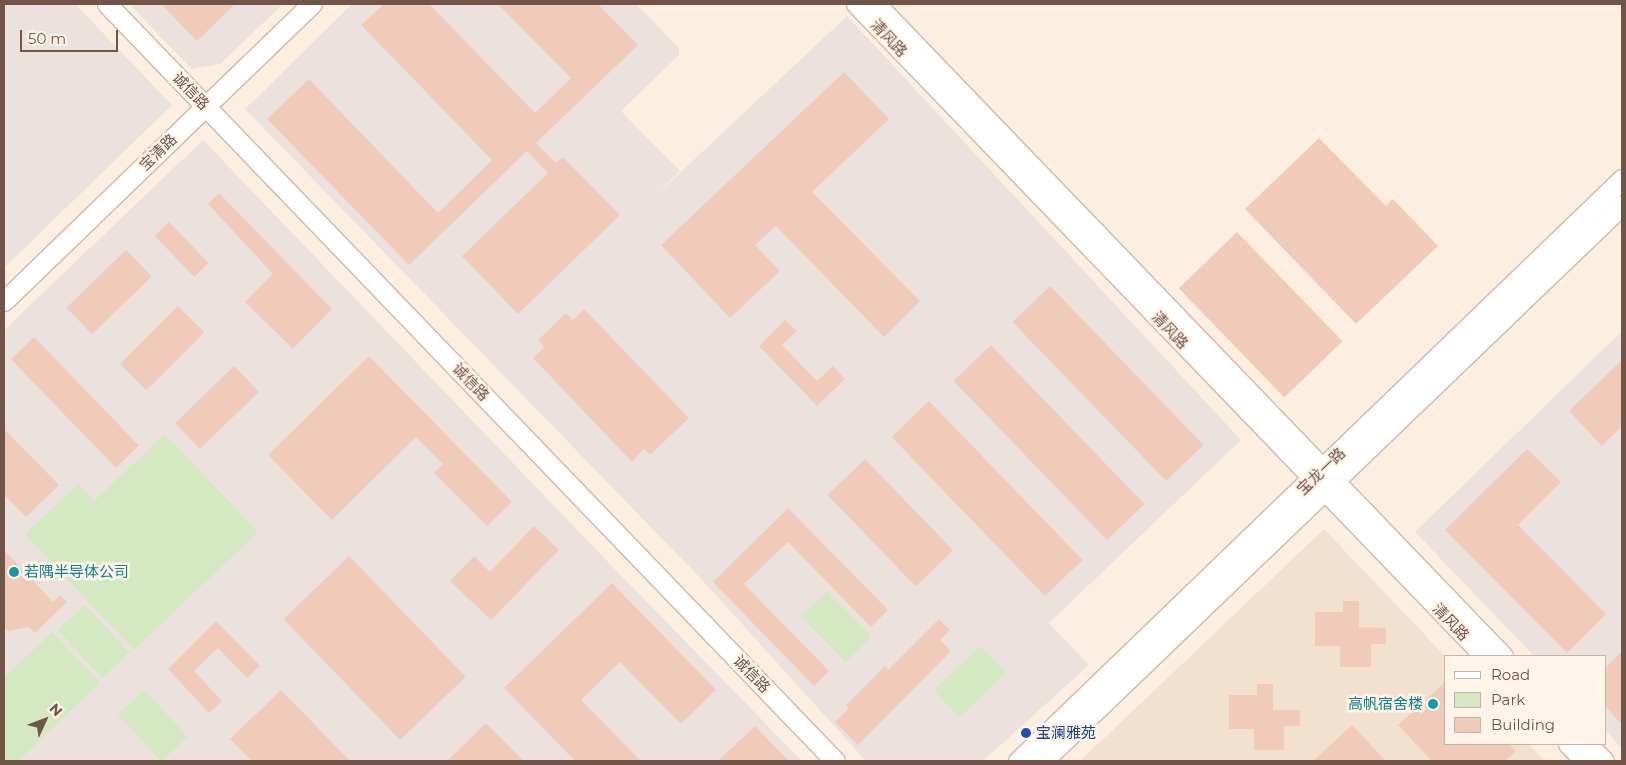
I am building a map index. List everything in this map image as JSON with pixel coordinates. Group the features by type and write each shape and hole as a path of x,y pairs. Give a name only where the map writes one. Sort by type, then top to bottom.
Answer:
{"street":[{"name":"诚信路","path":"107,4 835,761"},
{"name":"宝清路","path":"4,301 312,4"},
{"name":"清风路","path":"856,4 1323,480 1502,655"},
{"name":"清风路","path":"876,4 1323,480 1483,655"},
{"name":"宝龙一路","path":"1044,761 1622,179"},
{"name":"宝龙一路","path":"1018,761 1622,205"},
{"path":"1569,745 1584,761"},
{"path":"1588,745 1604,761"}],"shaded area":[{"path":"4,4 75,4 172,105 4,268"},
{"path":"130,4 283,4 220,64 191,69"},
{"path":"352,4 636,4 679,48 679,55 621,111 680,171 650,201 847,16 1241,440 1049,623 1089,665 983,761 866,761 703,581 245,109"},
{"path":"203,140 606,560 802,761 4,761 4,330"},
{"path":"1622,331 1622,749 1606,731 1606,655 1533,655 1415,532"},
{"name":"宝澜雅苑","path":"1324,529 1444,655 1444,745 1530,745 1545,761 1080,761"}],"green space":[{"path":"165,434 258,532 134,650 25,534 78,484 94,501"},
{"path":"827,591 871,637 846,662 801,616"},
{"path":"85,605 129,653 102,678 58,630"},
{"path":"52,632 100,683 18,761 4,761 4,678"},
{"path":"980,646 1006,673 960,717 934,690"},
{"path":"144,690 188,737 161,761 118,715"}],"building":[{"path":"161,4 235,4 197,41"},
{"path":"384,4 429,4 535,113 571,78 498,4 598,4 638,45 536,143 556,163 563,157 620,215 518,314 462,256 548,173 527,151 409,265 267,119 309,79 438,213 492,160 361,25"},
{"path":"844,72 889,119 812,192 920,301 884,337 776,226 755,245 780,271 730,318 661,245"},
{"path":"1319,138 1386,206 1393,199 1438,246 1356,324 1245,209"},
{"path":"219,193 332,309 293,349 245,302 273,274 208,204"},
{"path":"169,222 209,263 194,277 155,236"},
{"path":"1237,232 1343,341 1284,398 1179,288"},
{"path":"126,250 152,277 92,334 66,308"},
{"path":"1050,286 1204,445 1166,481 1013,322"},
{"path":"178,306 204,332 146,390 120,364"},
{"path":"584,309 689,418 650,455 644,449 632,462 533,358 544,347 538,340 566,313 573,320"},
{"path":"785,320 797,331 782,345 817,381 833,366 845,379 817,406 759,346"},
{"path":"34,337 139,446 116,468 11,359"},
{"path":"991,345 1145,504 1107,540 954,381"},
{"path":"369,356 512,502 487,526 434,473 443,464 416,437 332,520 268,455"},
{"path":"1622,360 1622,426 1602,446 1569,411"},
{"path":"234,366 259,392 200,449 175,423"},
{"path":"929,401 1083,560 1045,596 892,437"},
{"path":"4,429 59,485 26,517 4,495"},
{"path":"1527,449 1561,482 1518,525 1606,614 1567,653 1445,530"},
{"path":"865,459 953,550 916,586 828,495"},
{"path":"788,508 888,610 871,627 788,542 744,584 829,671 814,686 713,582"},
{"path":"534,526 559,550 491,620 450,581 474,556 490,572"},
{"name":"若隅半导体公司","path":"4,550 53,602 60,595 67,602 35,633 29,627 8,631 4,627"},
{"path":"349,556 466,677 400,740 284,619"},
{"path":"612,583 716,690 681,724 620,662 581,700 641,761 575,761 504,688"},
{"path":"1343,601 1359,601 1359,627 1386,628 1386,644 1371,644 1371,667 1340,667 1340,646 1315,646 1315,612 1343,612"},
{"path":"939,619 950,630 940,640 951,651 858,745 835,722 849,708 846,705 885,666 888,670"},
{"path":"216,621 260,666 247,678 218,648 194,671 222,701 209,713 168,669"},
{"path":"1622,651 1622,725 1606,707 1606,667"},
{"name":"高帆宿舍楼","path":"1444,683 1444,745 1510,745 1516,751 1505,761 1432,761 1398,725"},
{"path":"1257,684 1273,684 1273,710 1300,710 1300,726 1284,726 1284,750 1254,750 1254,729 1229,729 1229,695 1257,695"},
{"path":"281,690 350,761 252,761 230,739"},
{"path":"486,723 524,761 447,761"},
{"path":"1352,725 1386,761 1313,761"},
{"path":"755,726 789,761 718,761"}],"place":[{"name":"若隅半导体公司","path":"14,572"},
{"name":"高帆宿舍楼","path":"1433,704"},
{"name":"宝澜雅苑","path":"1026,733"}]}
